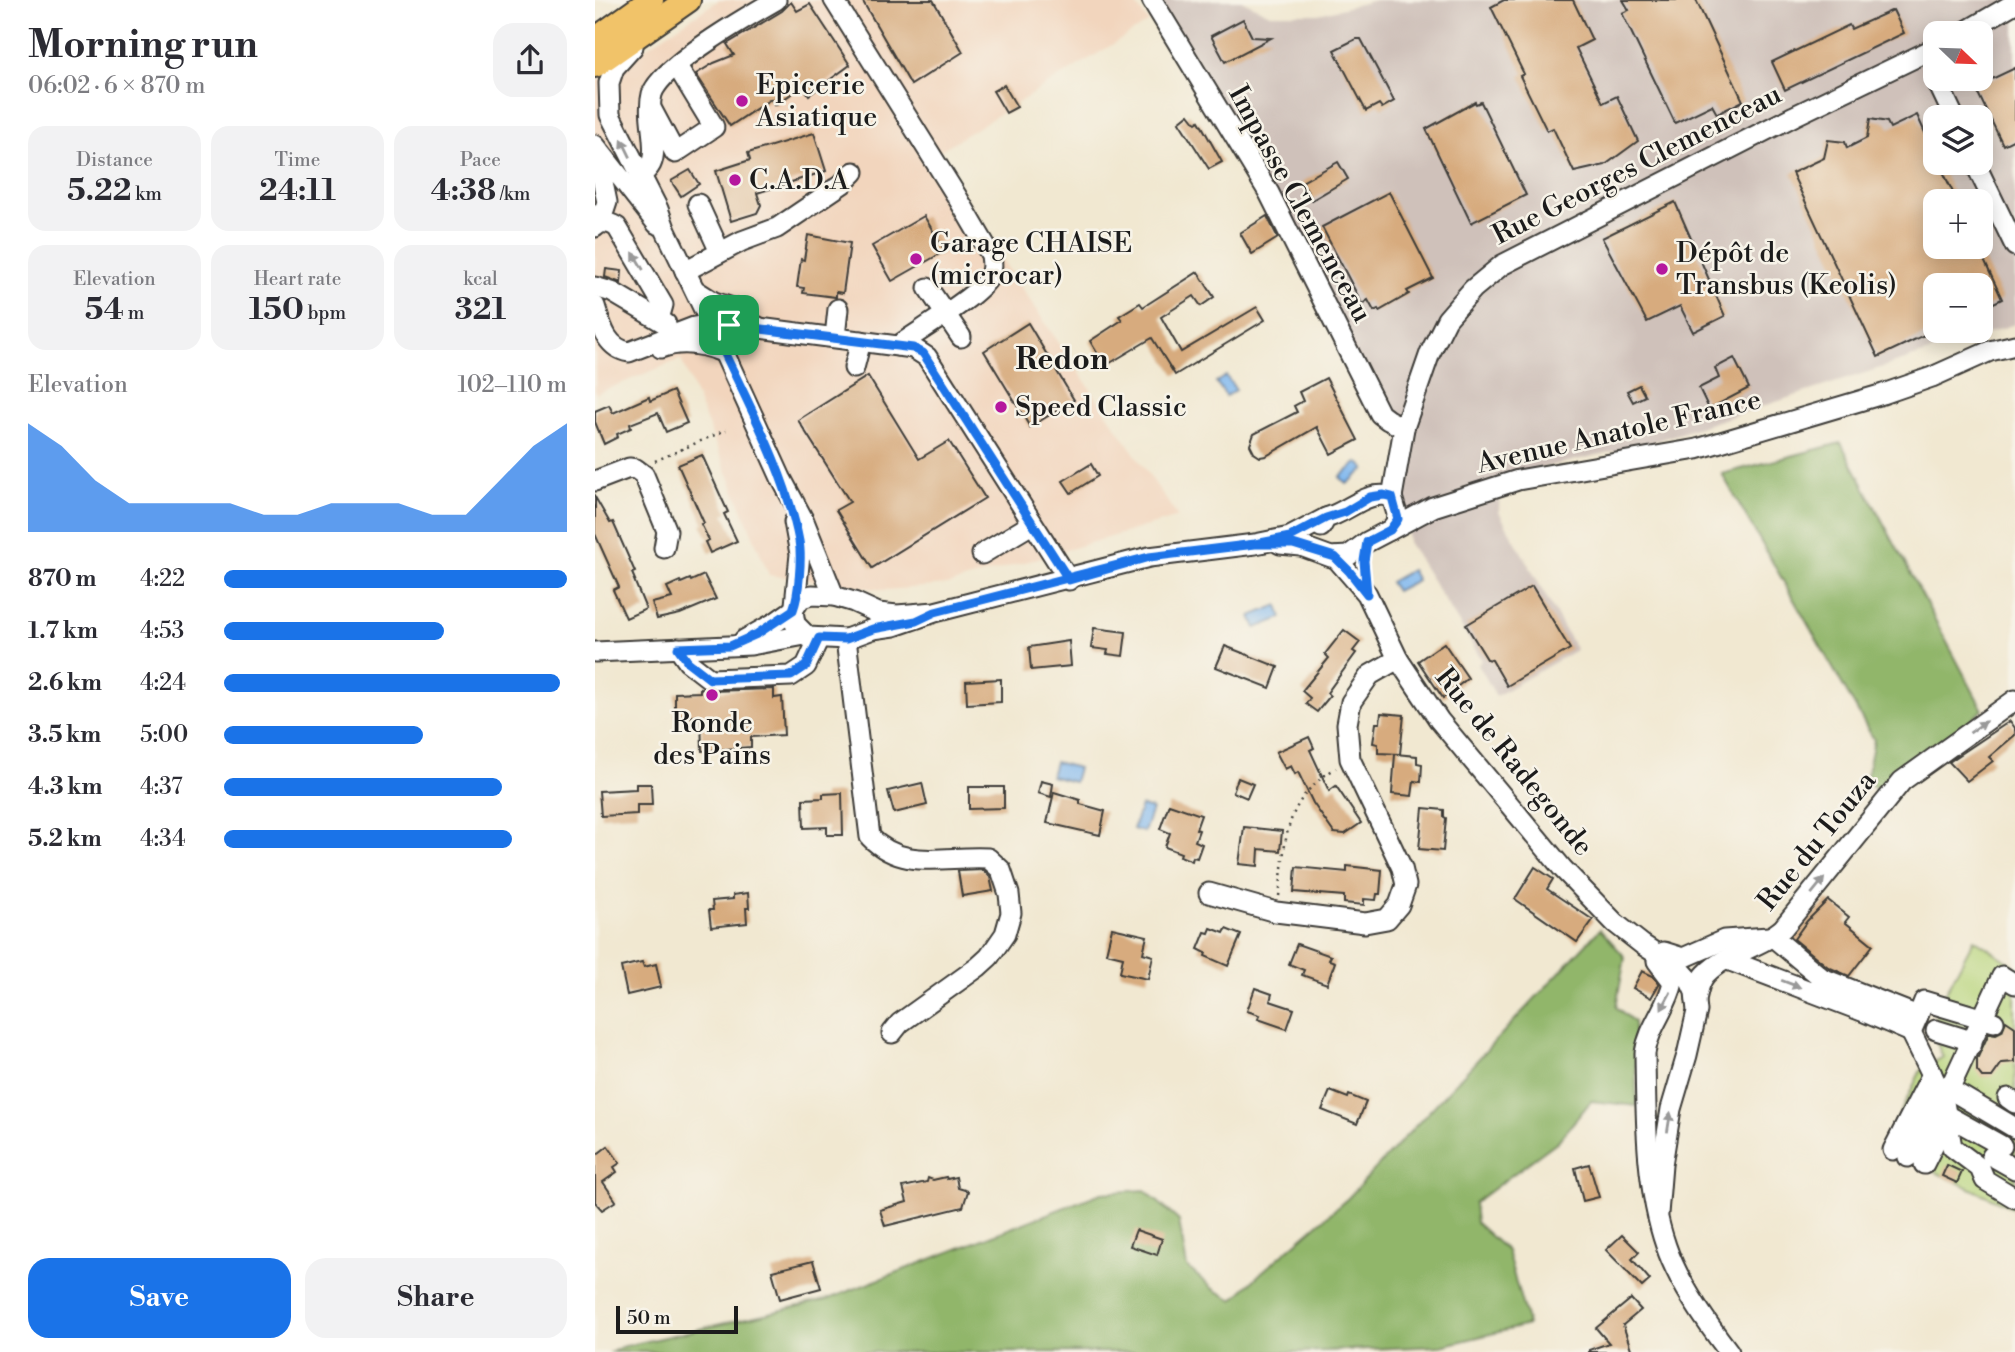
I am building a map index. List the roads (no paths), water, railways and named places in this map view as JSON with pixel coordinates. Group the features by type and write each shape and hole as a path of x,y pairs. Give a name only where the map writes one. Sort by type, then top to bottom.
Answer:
{"main road":[{"path":"595,40 651,0"},
{"path":"595,65 684,3"}],"street":[{"path":"646,171 653,153 650,107 653,92 659,83 677,66 776,0"},
{"path":"834,0 991,255 993,267 983,286 898,346"},
{"name":"Impasse Clemenceau","path":"1152,0 1269,193 1380,414 1404,428"},
{"path":"610,115 609,83 614,68 684,3"},
{"path":"1985,21 2015,4"},
{"path":"595,46 631,15"},
{"name":"Rue Georges Clemenceau","path":"1351,506 1377,482 1388,464 1404,428 1430,353 1447,319 1473,289 1502,265 1794,116 1923,54"},
{"path":"650,107 675,153 714,127 677,66"},
{"path":"595,94 646,171 666,232 781,478 804,521 834,596"},
{"path":"595,145 643,209 666,232"},
{"path":"595,145 607,202 604,211 595,217"},
{"path":"646,171 674,150"},
{"path":"685,271 720,252 776,228 842,184 854,172"},
{"path":"1981,175 2015,246"},
{"path":"698,204 720,252"},
{"path":"595,227 608,222 617,227 663,305 661,312 655,316"},
{"path":"595,287 613,292 655,316 677,333"},
{"path":"928,288 961,338"},
{"path":"694,289 714,302 735,309 743,319 759,328"},
{"path":"595,306 602,329 613,344 620,350 629,352 677,333 711,324 913,348 927,357 1069,580"},
{"path":"835,337 838,309"},
{"path":"595,320 596,335 604,349 618,360 634,360 665,346 684,344 703,344 726,356"},
{"path":"726,356 736,341 759,328"},
{"path":"854,368 861,341"},
{"name":"Avenue Anatole France","path":"1328,555 1348,556 1367,542 1433,507 1518,480 1697,449 1883,394 1932,377 1990,351 2015,345"},
{"name":"Rue Georges Clemenceau","path":"1390,530 1398,519 1393,499 1404,428"},
{"path":"595,481 629,468 644,475 667,531 664,548"},
{"path":"781,478 799,542 795,624 812,637"},
{"name":"Avenue Anatole France","path":"1351,506 1375,495 1433,507"},
{"path":"730,646 757,634 794,608 806,596 834,596 878,613 897,615 935,612 1069,580 1149,557 1290,537 1326,518 1345,512 1351,506"},
{"path":"1326,518 1317,538 1328,555"},
{"path":"982,554 1032,524"},
{"name":"Rue de Radegonde","path":"1367,542 1364,561 1367,594"},
{"path":"1255,544 1293,544 1328,555"},
{"name":"Rue de Radegonde","path":"1328,555 1349,571 1367,594 1398,659 1439,720 1563,869 1606,915 1643,945"},
{"path":"862,606 864,621 851,638 870,836 881,848 903,856 929,860 988,859 1001,870 1011,902 1005,934 989,957 900,1023 892,1033"},
{"path":"595,652 730,646 812,637 851,638 873,629 916,621 935,612"},
{"path":"678,648 688,662 710,679 791,676 796,681 806,666 812,637"},
{"path":"1209,893 1276,912 1365,923 1387,919 1399,905 1406,886 1402,868 1350,759 1347,724 1351,702 1370,675 1398,659"},
{"name":"Rue du Touza","path":"1643,945 1683,958 1724,940 1773,937 1902,781 2015,700"},
{"path":"1658,1214 1671,1109 1696,1018 1700,982 1705,974 1727,960 1773,937 1822,978 1915,1024 1940,1085 1952,1147 2004,1146"},
{"path":"1643,945 1680,969 1689,979 1696,1000"},
{"path":"1643,945 1673,982 1670,994 1647,1037 1645,1053 1650,1164 1658,1214 1675,1268 1725,1350"},
{"path":"1727,960 1915,1024"},
{"path":"1948,1116 1908,1157 1940,1085 1953,1081 1988,1020 2002,976 2015,984"},
{"path":"1915,1024 1924,1001 1988,1020"},
{"path":"1936,1030 1972,1044"},
{"path":"1940,1085 2004,1146 2015,1170"},
{"path":"1948,1116 2004,1146"},
{"path":"2004,1146 1985,1180 2015,1198"}],"water":[{"path":"1226,376 1236,390 1226,396 1216,382"},
{"path":"1358,462 1365,469 1347,484 1340,477"},
{"path":"1411,570 1417,580 1396,591 1390,582"},
{"path":"1278,605 1282,618 1256,628 1251,616"},
{"path":"1055,762 1078,768 1074,782 1051,776"},
{"path":"1141,806 1152,809 1144,832 1133,829"}],"place":[{"name":"Epicerie Asiatique","path":"742,101"},
{"name":"C.A.D.A","path":"735,180"},
{"name":"Garage CHAISE (microcar)","path":"916,259"},
{"name":"Dépôt de Transbus (Keolis)","path":"1662,269"},
{"name":"Speed Classic","path":"1001,407"},
{"name":"Ronde des Pains","path":"712,695"}],"district":[{"name":"Redon","path":"1062,360"}]}
